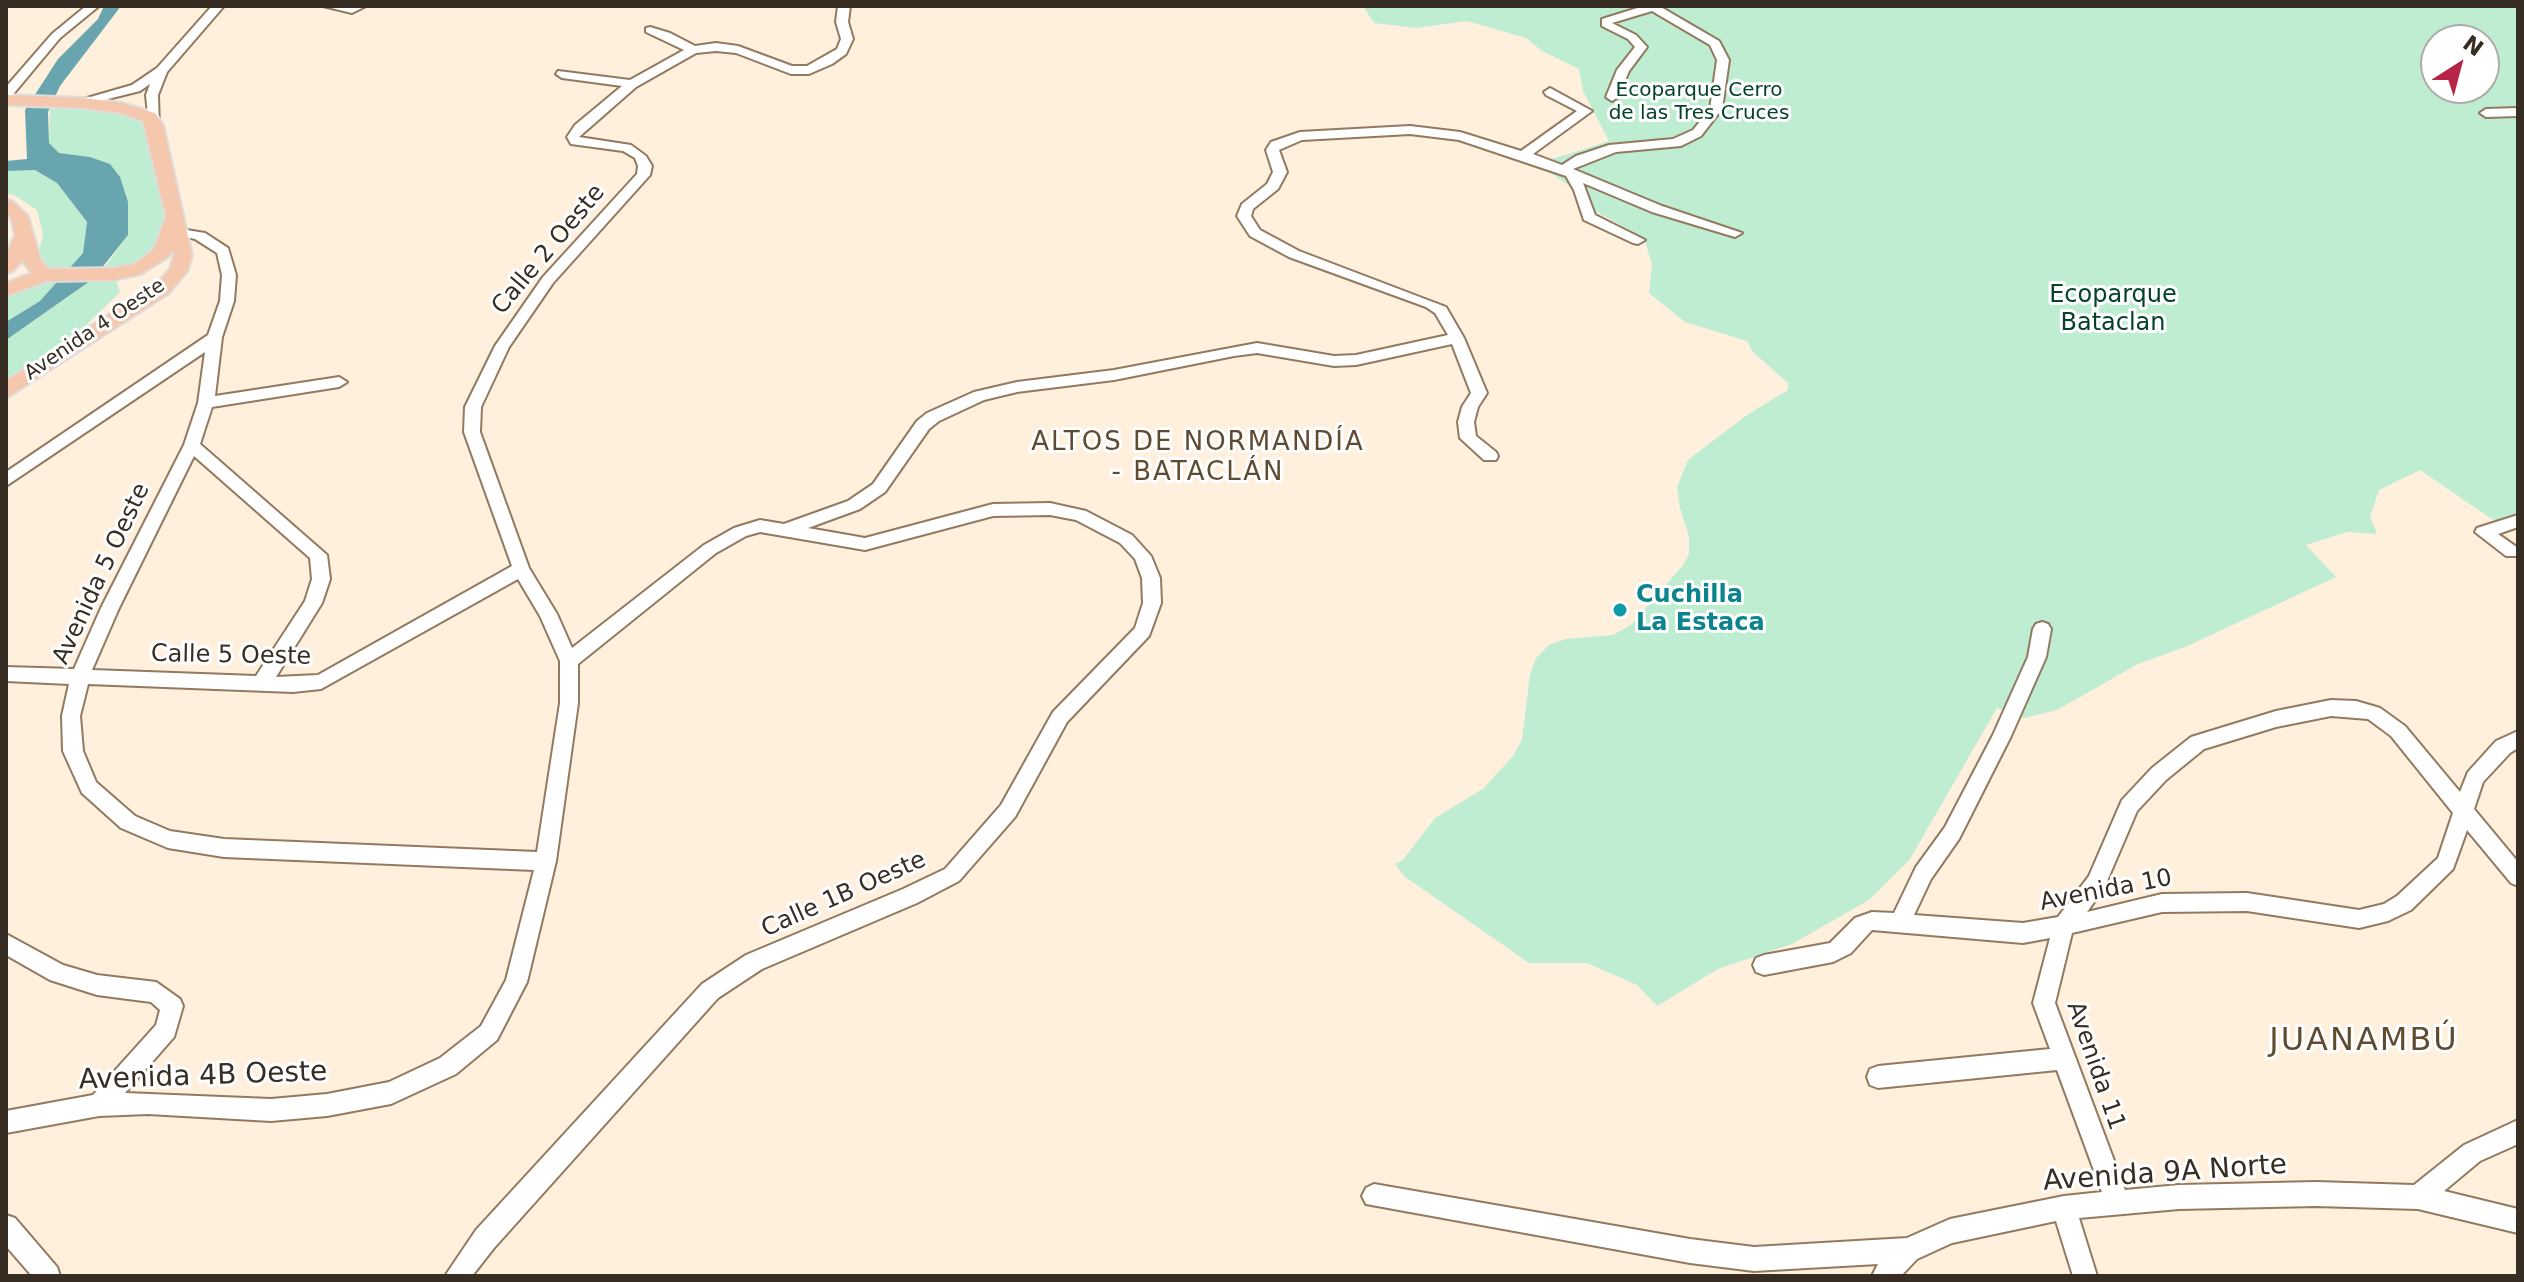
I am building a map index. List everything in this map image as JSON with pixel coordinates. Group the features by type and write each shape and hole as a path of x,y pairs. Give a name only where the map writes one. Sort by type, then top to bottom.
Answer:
{"main road":[{"path":"10,98 122,108 149,117 155,125"},
{"name":"Avenida 4 Oeste","path":"6,391 162,289 179,270 183,255 155,125"},
{"path":"6,205 19,216 32,263 51,274"},
{"path":"6,290 51,274 129,272 158,258 176,222"},
{"path":"6,267 13,260 25,233"},
{"path":"82,341 126,291 127,284 110,274"}],"street":[{"path":"10,98 56,36 93,6"},
{"path":"78,103 136,88 161,71 218,6"},
{"path":"329,6 352,10 360,6"},
{"path":"650,30 693,50 716,47 738,50 791,70 809,70 842,51 847,39 842,22 844,6"},
{"path":"1566,172 1581,159 1614,148 1676,143 1697,133 1716,109 1723,60 1715,43 1652,7 1606,22 1632,37 1641,47 1623,70 1612,97"},
{"name":"Calle 2 Oeste","path":"546,861 569,703 569,661 548,614 521,569 472,432 473,407 502,346 548,280 643,175 645,166 640,156 626,148 580,143 573,137 579,128 632,84 693,50"},
{"name":"Avenida 4 Oeste","path":"155,125 152,95 161,71"},
{"path":"562,74 632,84"},
{"path":"1523,155 1586,111 1550,92"},
{"path":"2486,113 2518,112"},
{"path":"1490,456 1468,438 1466,422 1470,407 1479,393 1457,338 1441,310 1271,243 1255,233 1244,216 1247,207 1273,186 1280,172 1272,150 1292,137 1428,130 1487,143 1523,155 1657,209 1735,233"},
{"path":"1566,172 1581,190 1589,217 1638,240"},
{"name":"Avenida 5 Oeste","path":"176,222 223,251 229,275 228,288 215,337 206,403 192,445 110,608 80,677 71,716 73,751 89,787 128,822 168,839 224,848 546,861"},
{"path":"6,480 215,337"},
{"path":"569,661 710,549 740,532 760,526 787,529 854,505 879,488 923,425 933,417 979,396 1017,387 1114,375 1257,348 1334,361 1356,360 1457,338"},
{"path":"206,403 339,382"},
{"path":"192,445 318,555 321,579 313,603 262,683"},
{"name":"Calle 1B Oeste","path":"457,1276 485,1239 710,991 754,962 952,875 1008,811 1060,717 1143,631 1152,603 1151,578 1142,556 1126,539 1080,515 1050,509 993,510 865,544 787,529"},
{"path":"2512,552 2483,532 2518,521"},
{"name":"Calle 5 Oeste","path":"6,674 293,685 321,682 521,569"},
{"path":"1901,921 1923,873 1952,833 2002,736 2037,657 2042,629"},
{"name":"Avenida 11","path":"2117,1202 2044,1003 2064,926 2097,882 2129,806 2159,774 2198,743 2276,719 2331,708 2373,713 2398,731 2464,814"},
{"name":"Avenida 10","path":"1764,965 1833,952 1844,946 1862,925 1872,921 2023,933 2162,903 2247,902 2359,919 2388,912 2404,903 2446,863 2475,778 2503,747 2518,739"},
{"path":"2464,814 2518,877"},
{"name":"Avenida 4B Oeste","path":"6,1122 99,1105 148,1103 271,1110 327,1105 391,1093 448,1066 489,1033 516,982 546,861"},
{"path":"6,944 58,973 97,985 156,992 172,1006 166,1030 99,1105"},
{"path":"1878,1077 2063,1059"},
{"path":"2418,1197 2472,1153 2518,1132"},
{"name":"Avenida 9A Norte","path":"1374,1196 1690,1251 1754,1259 1908,1250 1950,1231 2064,1208 2252,1194 2418,1197 2518,1221"},
{"path":"2064,1208 2085,1276"},
{"path":"6,1227 48,1276"},
{"path":"1884,1276 1908,1250"}],"green space":[{"name":"Ecoparque Bataclan","path":"1363,6 2518,6 2518,521 2502,526 2420,470 2379,490 2370,517 2377,534 2347,532 2306,545 2336,577 2185,647 2138,664 2057,710 2024,718 1997,708 1910,859 1869,900 1792,944 1718,969 1657,1006 1637,985 1587,963 1529,963 1404,876 1395,864 1403,860 1435,818 1483,789 1513,756 1522,740 1530,675 1536,658 1549,645 1566,639 1613,635 1631,625 1683,565 1689,554 1689,536 1677,487 1688,460 1747,415 1788,390 1788,383 1752,351 1747,341 1685,322 1649,293 1652,264 1644,238 1599,213 1583,211 1574,189 1546,170 1549,160 1609,141 1583,91 1579,69 1542,51 1526,38 1467,21 1416,28 1374,23"},
{"path":"50,108 116,113 139,121 144,127 164,216 156,247 138,264 117,270 104,268 128,235 90,157 59,153 49,144"},
{"path":"35,170 57,183 87,222 83,253 70,268 49,268 38,255 43,235 37,210 6,193 6,171"},
{"path":"43,278 62,279 40,301 6,322 6,295"},
{"path":"93,279 116,281 120,292 72,339 6,383 6,340"}],"water":[{"path":"104,6 121,6 60,86 48,112 49,143 59,153 90,157 110,164 120,177 128,202 128,235 93,279 6,340 6,322 40,301 83,253 87,222 57,183 35,170 6,171 6,161 27,159 25,110 58,59 98,19"}],"place":[{"name":"Cuchilla La Estaca","path":"1620,610"}],"district":[{"name":"ALTOS DE NORMANDÍA - BATACLÁN","path":"1198,458"},
{"name":"JUANAMBÚ","path":"2364,1042"}],"park label":[{"name":"Ecoparque Cerro de las Tres Cruces","path":"1699,102"}]}
